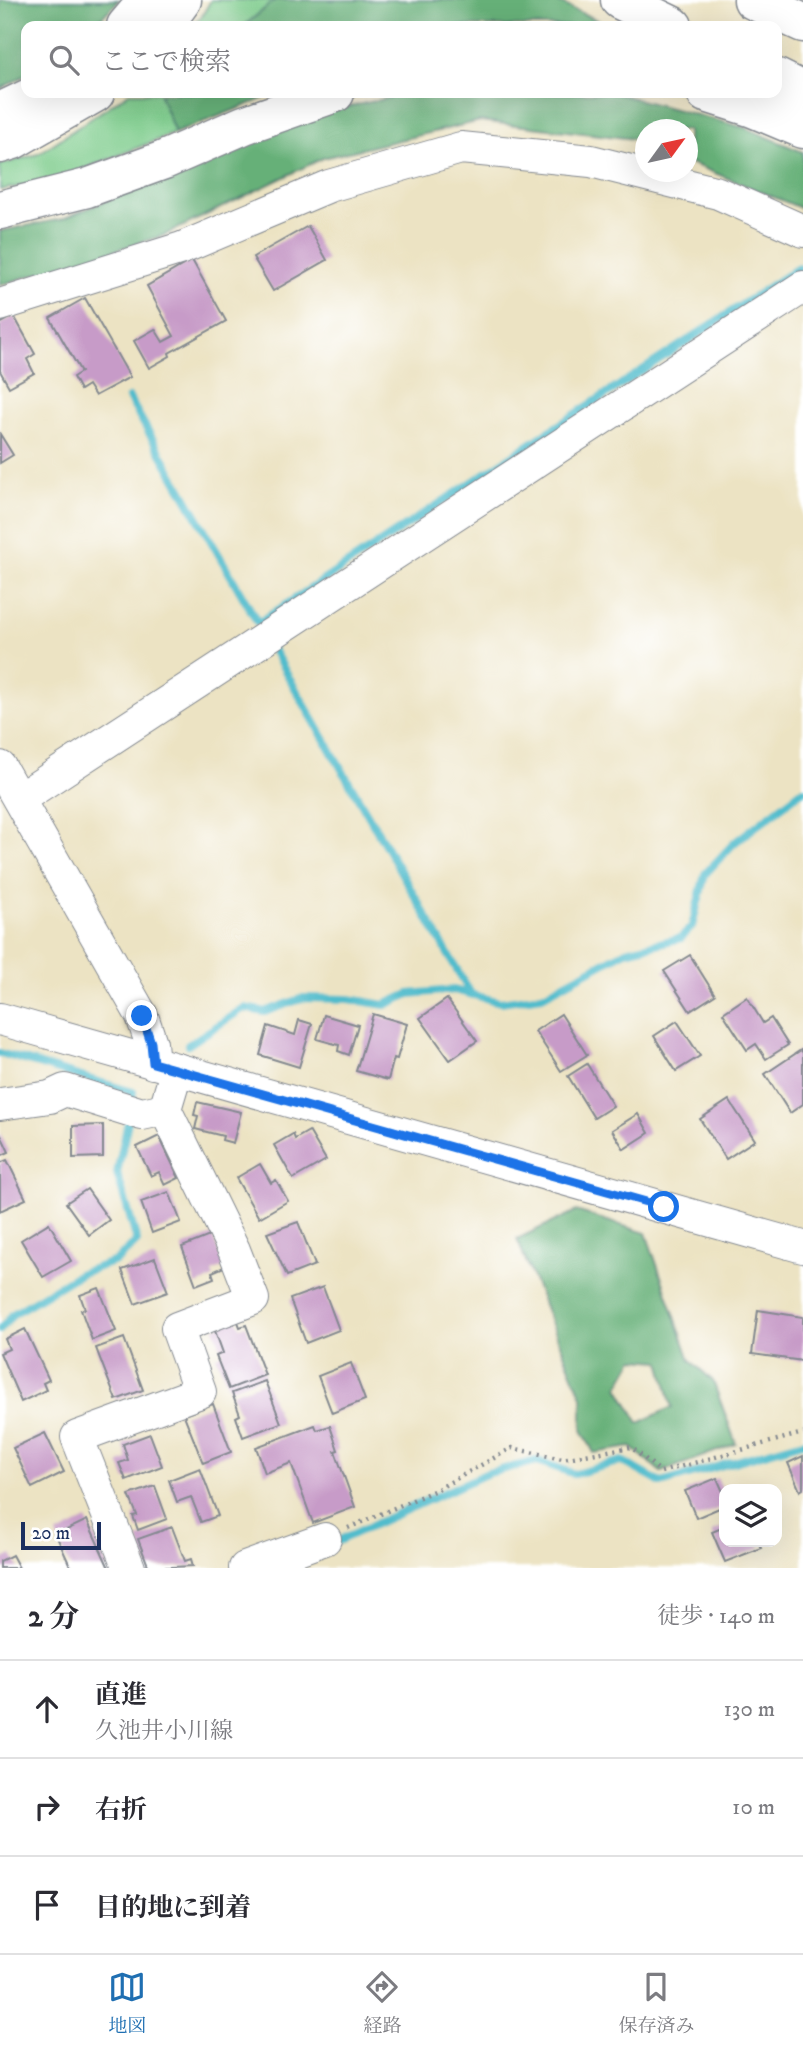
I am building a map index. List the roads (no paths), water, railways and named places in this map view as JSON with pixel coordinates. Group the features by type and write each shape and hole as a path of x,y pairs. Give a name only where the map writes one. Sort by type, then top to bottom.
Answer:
{"highway":[{"path":"130,21 148,0"},
{"path":"167,21 182,0"},
{"path":"620,0 663,21"},
{"path":"753,0 803,23"},
{"path":"782,80 803,91"},
{"path":"0,113 30,98"},
{"path":"0,144 86,98"},
{"path":"0,210 87,188 164,160 244,125 321,98"},
{"path":"722,98 803,129"}],"street":[{"path":"0,305 182,248 329,186 461,148 590,161 718,192 798,233"},
{"path":"19,799 803,287"},
{"path":"0,767 142,1016 151,1043 165,1066"},
{"path":"0,1019 803,1247"},
{"path":"143,1110 165,1066"},
{"path":"0,1104 50,1097 65,1090 143,1110 233,1250 253,1299 177,1328 200,1392 77,1437 130,1568"},
{"path":"245,1568 325,1539"}],"waterway":[{"path":"129,398 258,623 798,268"},
{"path":"272,648 471,994"},
{"path":"188,1045 244,1008 265,1012 303,998 349,999 385,1005 409,994 454,990 500,1002 542,996 626,951 681,938 692,926 705,874 734,843 803,790"},
{"path":"0,1053 133,1092 131,1104"},
{"path":"0,1330 13,1314 81,1273 116,1261 137,1241 117,1173 129,1117"},
{"path":"331,1544 488,1473 537,1461 575,1474 622,1461 661,1483 803,1442"}]}
